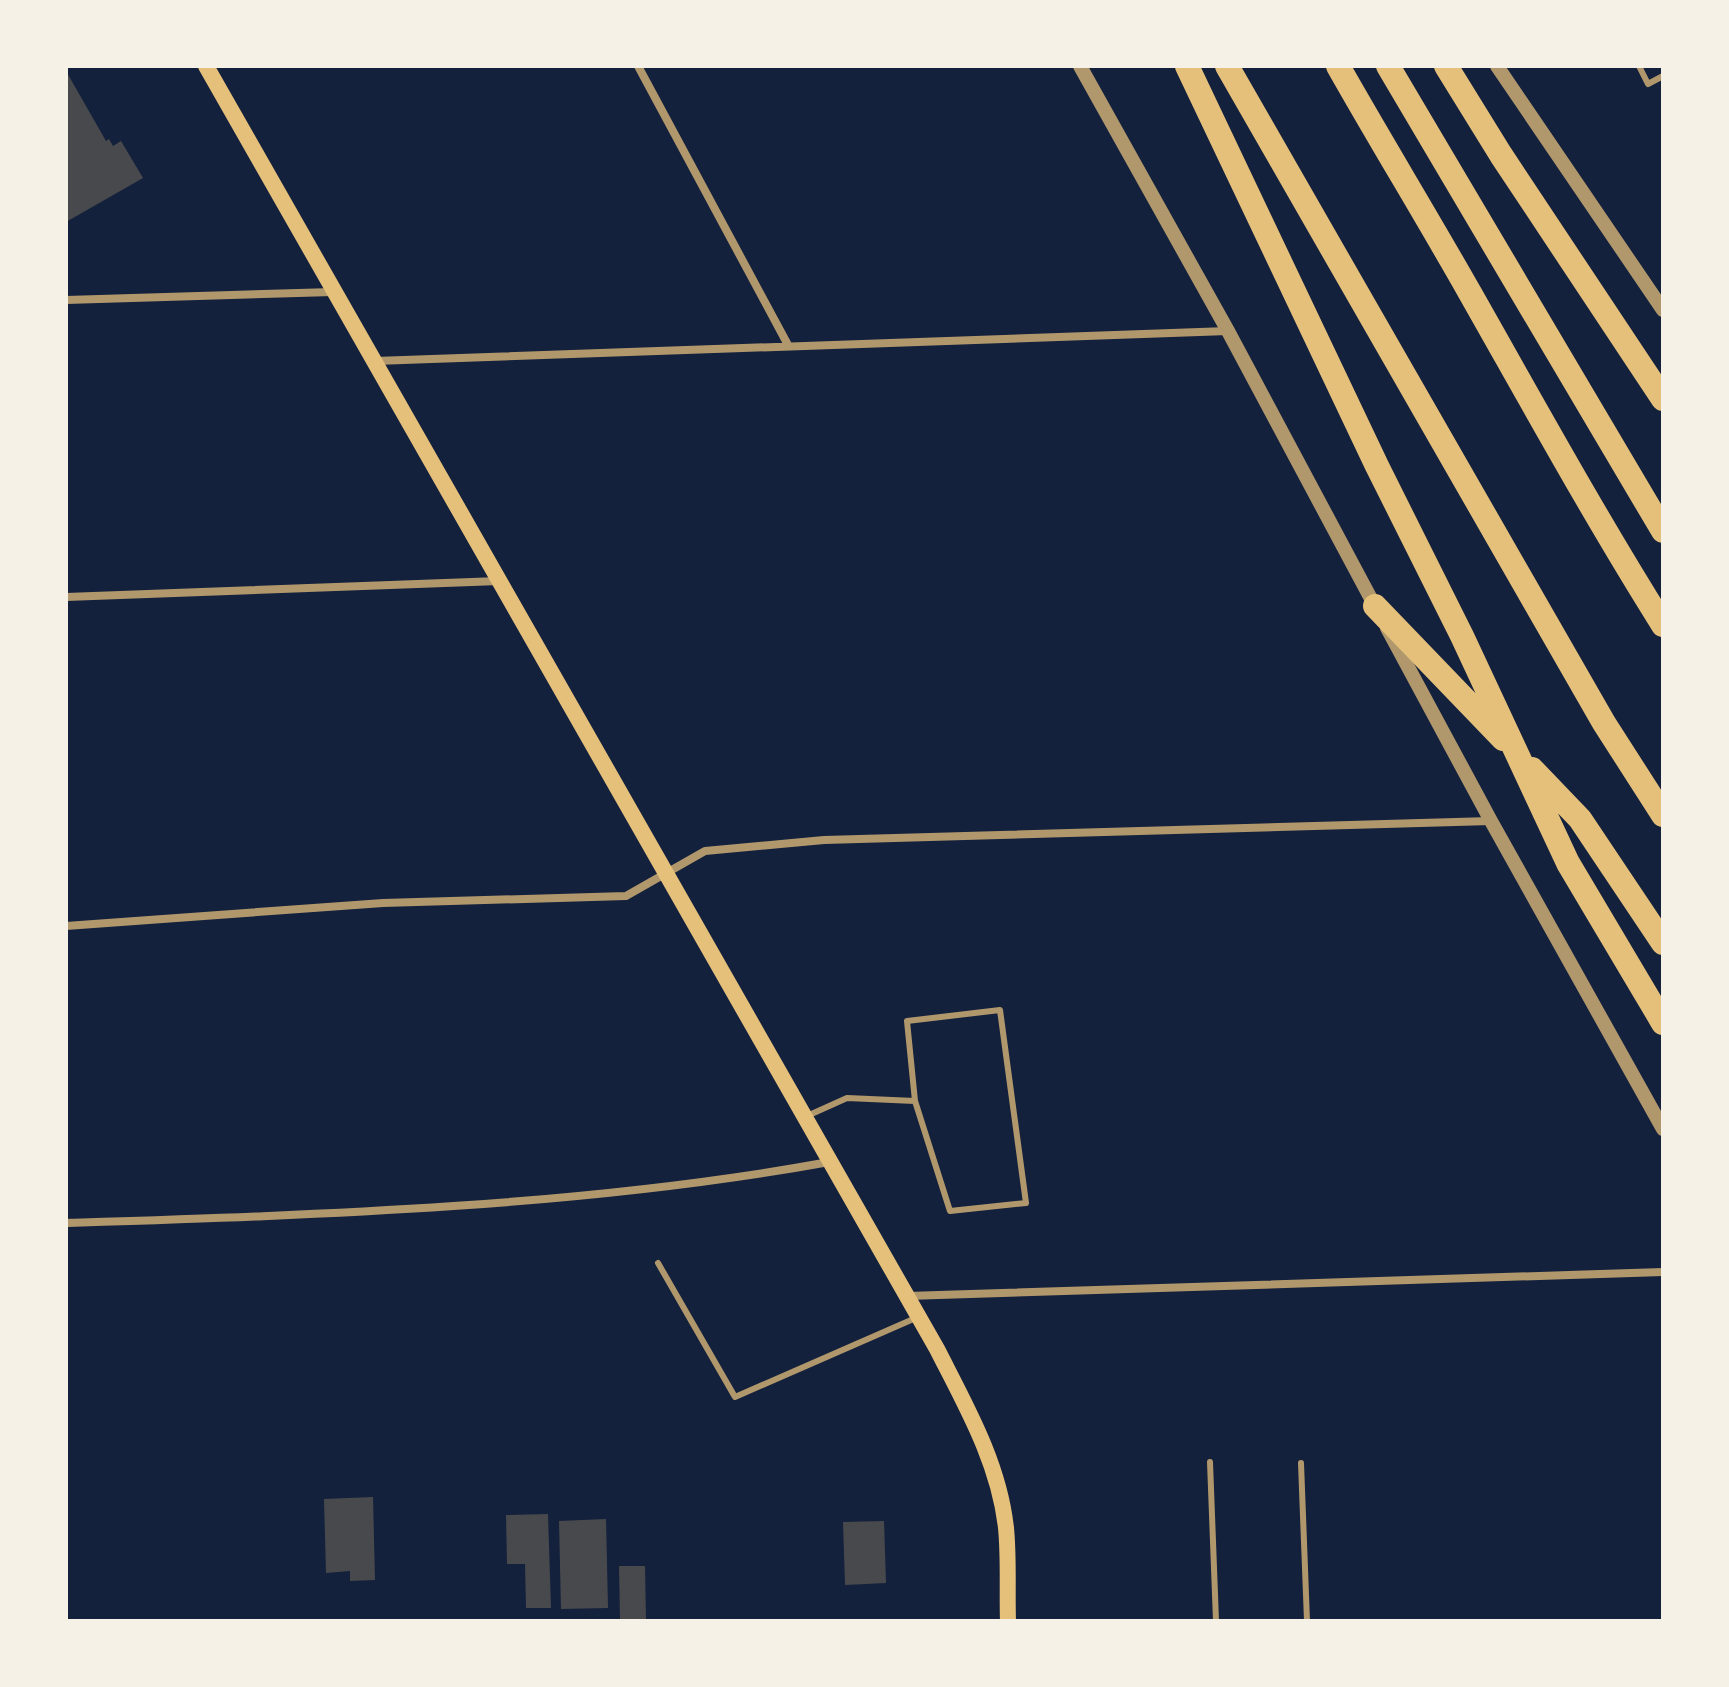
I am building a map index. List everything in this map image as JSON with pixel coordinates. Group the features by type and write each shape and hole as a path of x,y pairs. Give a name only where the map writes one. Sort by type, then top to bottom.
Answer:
{"highway":[{"path":"1187,66 1568,863 1663,1023"},
{"path":"1227,66 1604,723 1663,815"},
{"path":"1338,66 1663,625"},
{"path":"1388,66 1663,531"},
{"path":"1446,66 1501,155 1663,399"},
{"path":"1375,606 1580,819 1663,943"}],"main road":[{"path":"206,66 918,1317 975,1424 995,1475 1006,1528 1008,1621"}],"street":[{"path":"638,66 788,345"},
{"path":"1080,66 1228,331 1491,821 1663,1129"},
{"path":"1497,66 1663,310"},
{"path":"66,300 334,292"},
{"path":"374,361 1228,331"},
{"path":"66,597 500,581"},
{"path":"66,926 383,903 626,896 705,851 824,840 1491,821"},
{"path":"66,1223 466,1204 662,1186 829,1162"},
{"path":"906,1296 1663,1272"}],"lane":[{"path":"1639,66 1648,84 1663,76"},
{"path":"1000,1010 1026,1203 950,1211 915,1101 907,1021 1000,1010"},
{"path":"804,1117 847,1098 915,1101"},
{"path":"658,1263 735,1397 918,1317"},
{"path":"1210,1462 1216,1621"},
{"path":"1301,1463 1307,1621"}],"building":[{"path":"66,71 106,141 109,139 113,146 121,141 143,178 66,222"},
{"path":"373,1497 375,1580 350,1581 350,1571 326,1573 324,1499"},
{"path":"548,1514 551,1608 526,1608 525,1564 507,1564 506,1515"},
{"path":"606,1519 608,1608 561,1609 559,1521"},
{"path":"884,1521 886,1583 845,1585 843,1522"},
{"path":"619,1566 645,1566 646,1619 620,1619"}]}
